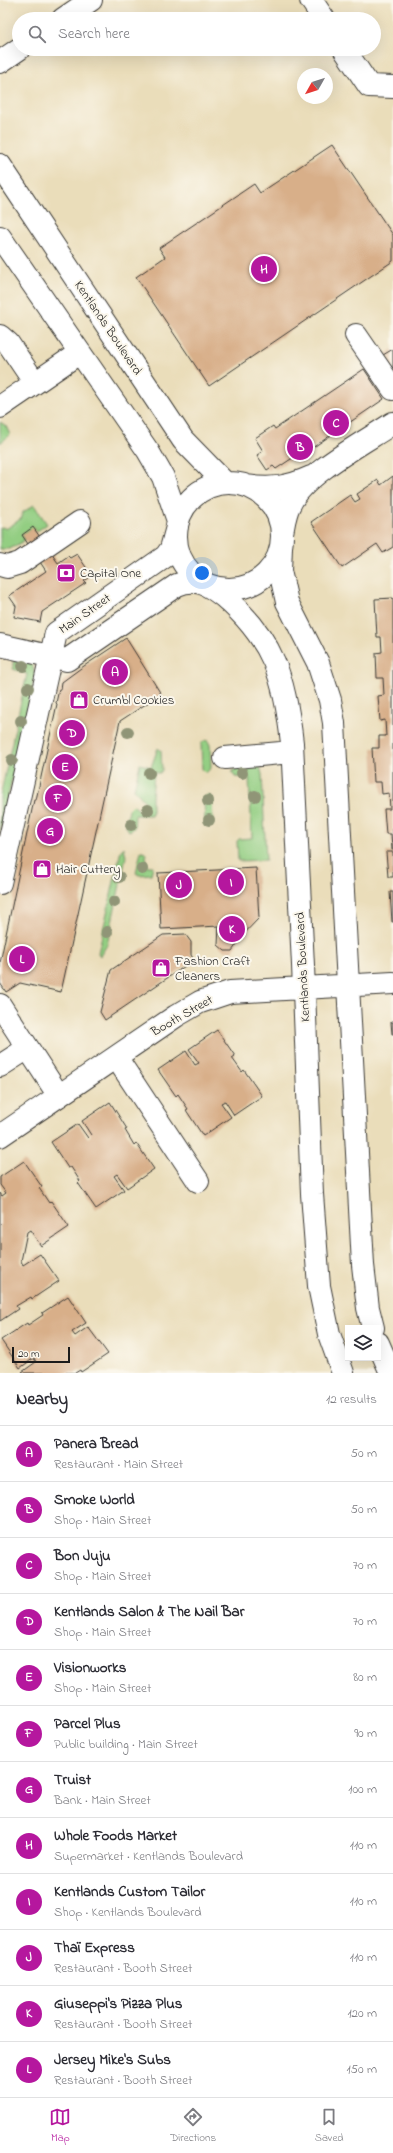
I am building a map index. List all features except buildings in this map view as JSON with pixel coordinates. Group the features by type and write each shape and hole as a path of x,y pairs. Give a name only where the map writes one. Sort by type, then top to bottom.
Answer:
{"street":[{"path":"73,12 91,0"},
{"path":"311,0 319,12"},
{"path":"0,62 12,54"},
{"path":"349,56 369,86 393,87"},
{"name":"Kentlands Boulevard","path":"0,165 183,440 202,461 233,484"},
{"path":"0,237 148,451 163,476 177,524 178,550 184,564 193,575 208,584"},
{"path":"356,335 393,389"},
{"path":"0,336 8,343 35,383"},
{"path":"0,407 80,353"},
{"path":"0,645 67,660 177,585 187,581 222,588 236,588 256,581 271,568 281,541 285,516 290,503 300,490 315,475 393,423"},
{"path":"177,524 191,499 202,490 213,485 233,484 263,488 281,488 315,475"},
{"path":"233,484 256,491 272,505 280,523 280,571 287,602 318,663 330,700 334,723 350,985 363,1265 368,1308 373,1325"},
{"path":"0,564 7,567 20,563 80,522"},
{"name":"Main Street","path":"0,883 56,633 166,556 174,540 177,524"},
{"name":"Kentlands Boulevard","path":"208,584 242,613 266,644 279,674 288,711 292,752 304,988 312,1194 318,1286 329,1334 343,1373"},
{"path":"225,758 292,752"},
{"name":"Booth Street","path":"0,1136 176,1016 214,996 230,992 393,983"},
{"path":"0,1004 59,1096"},
{"path":"0,1066 28,1048"},
{"path":"116,1057 198,1181"},
{"path":"381,1350 390,1373"}],"green space":[{"path":"0,422 6,426 10,435 0,443"},
{"path":"34,505 47,524 36,532 33,527 22,535 25,540 10,549 0,549 0,528 3,527 6,529 22,518 22,513"},
{"path":"17,660 32,664 35,674 0,833 0,797 27,674 13,669 13,662"},
{"path":"205,740 208,741 210,745 211,768 206,773 202,769 201,744"},
{"path":"158,748 161,751 162,770 160,773 154,773 152,815 135,815 134,828 129,831 126,826 129,809 133,805 140,811 147,804 134,789 140,764 151,767"},
{"path":"260,767 262,774 266,860 238,861 237,841 239,839 252,838 249,778 235,777 232,772 237,768"},
{"path":"209,795 212,798 213,822 209,826 205,822 204,797"},
{"path":"124,847 126,857 107,945 100,956 98,953 121,850"},
{"path":"141,851 146,854 147,866 153,866 151,874 139,875 136,873"}],"place":[{"name":"Whole Foods Market","path":"264,269"},
{"name":"Bon Juju","path":"336,423"},
{"name":"Smoke World","path":"300,447"},
{"name":"Capital One","path":"66,573"},
{"name":"Panera Bread","path":"115,672"},
{"name":"Crumbl Cookies","path":"79,700"},
{"name":"Kentlands Salon & The Nail Bar","path":"72,733"},
{"name":"Visionworks","path":"65,767"},
{"name":"Parcel Plus","path":"58,798"},
{"name":"Truist","path":"50,831"},
{"name":"Hair Cuttery","path":"42,869"},
{"name":"Kentlands Custom Tailor","path":"231,882"},
{"name":"Thaï Express","path":"179,885"},
{"name":"Giuseppi's Pizza Plus","path":"232,929"},
{"name":"Jersey Mike's Subs","path":"22,959"},
{"name":"Fashion Craft Cleaners","path":"161,968"}]}
